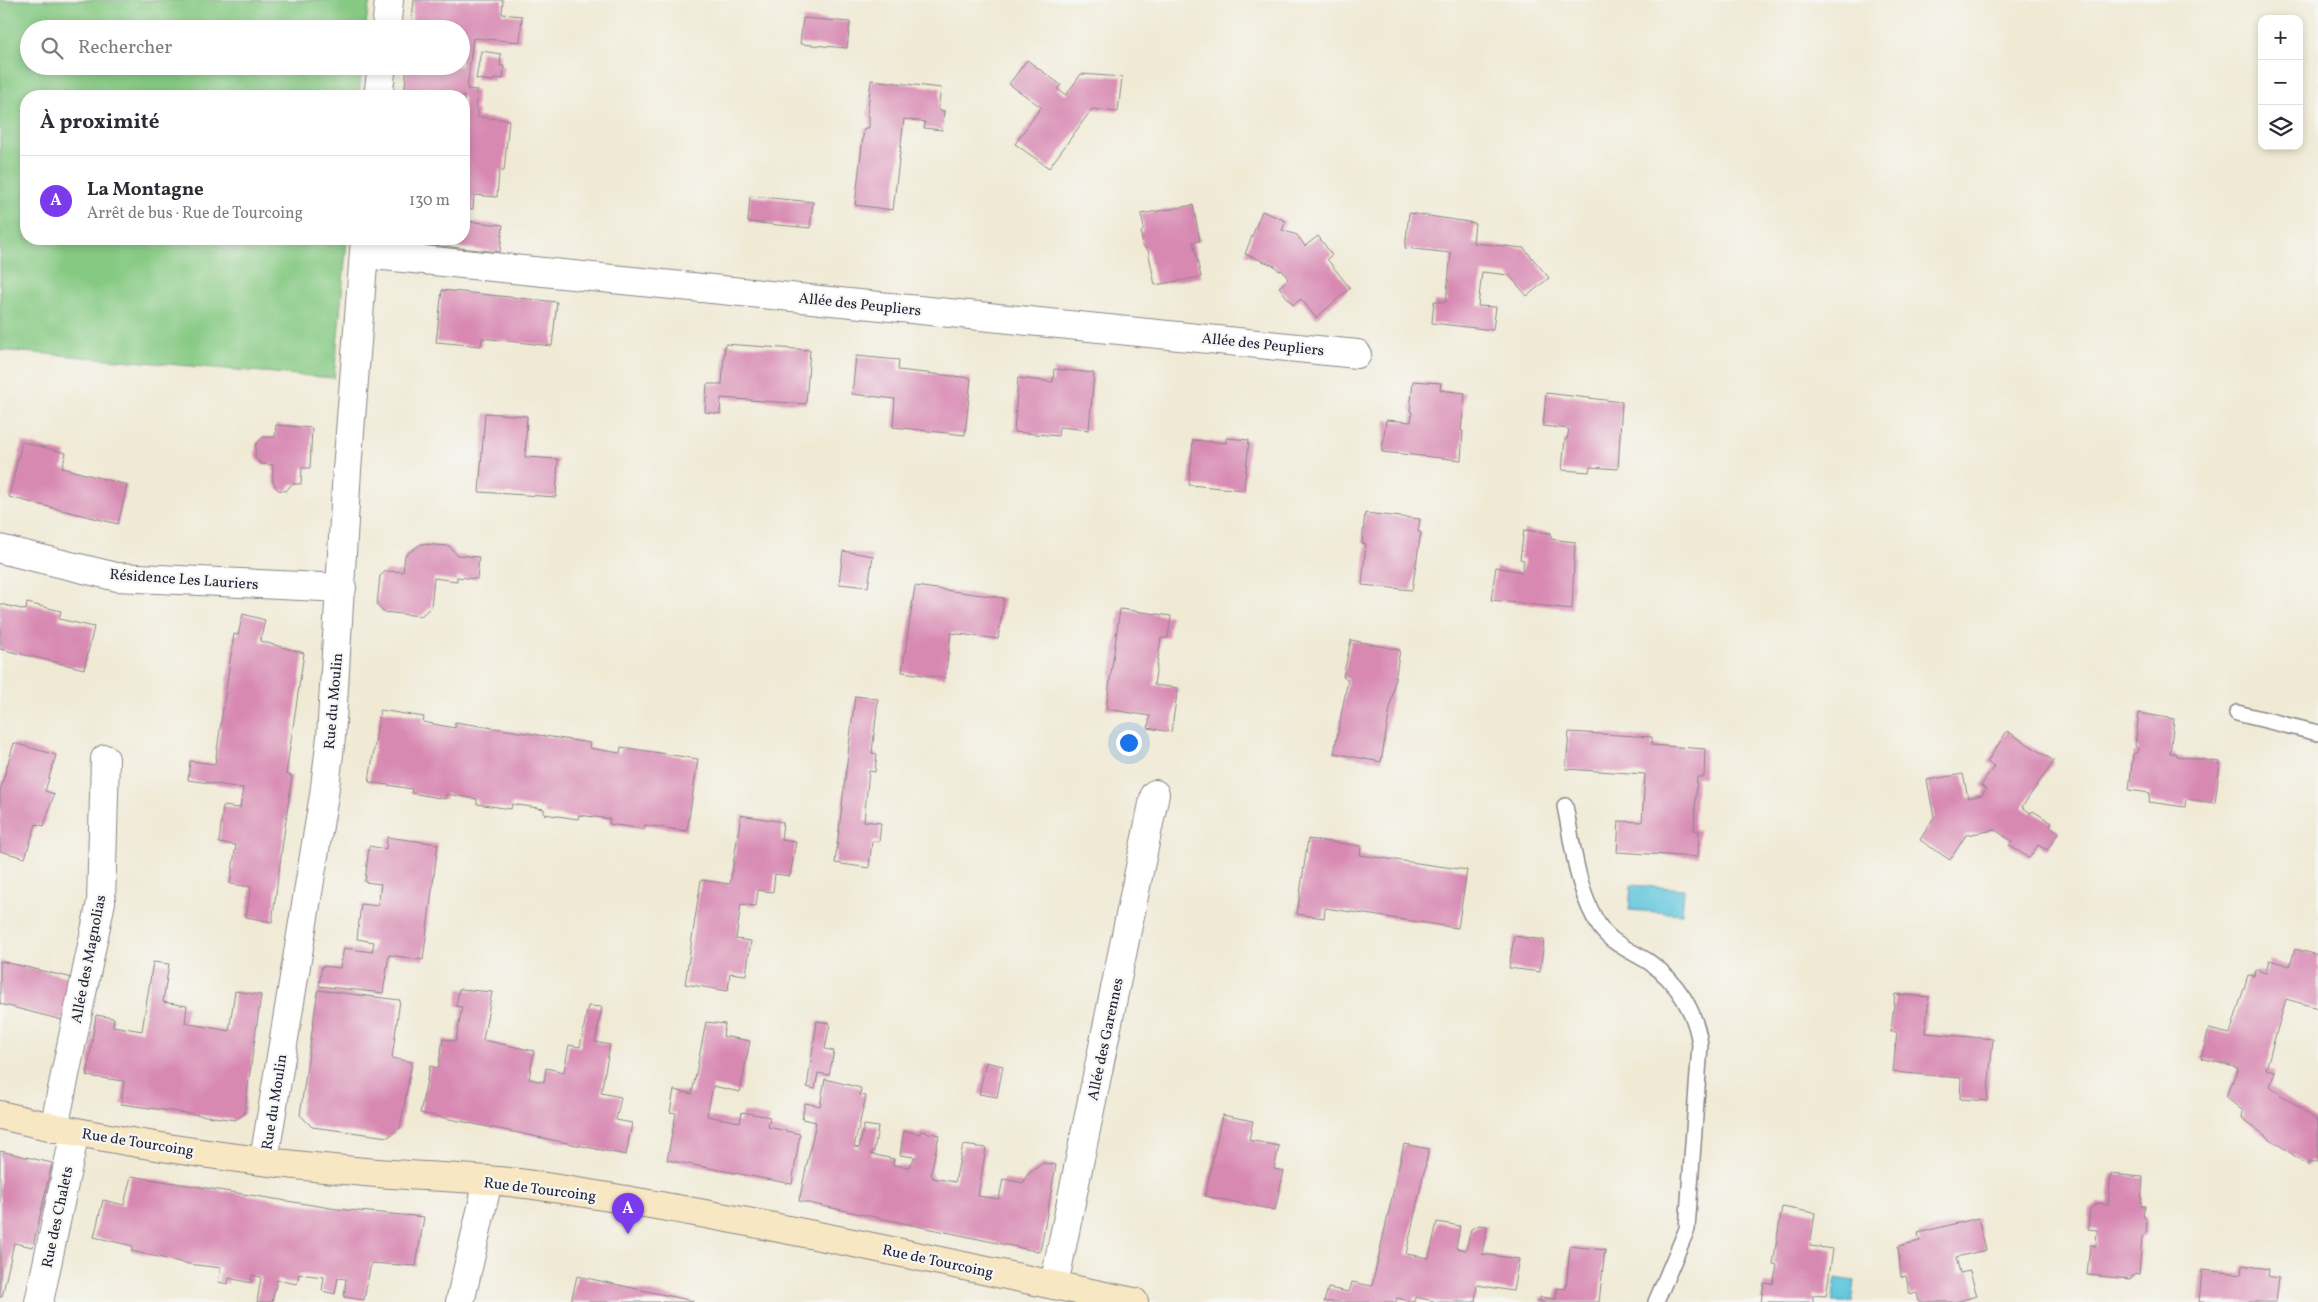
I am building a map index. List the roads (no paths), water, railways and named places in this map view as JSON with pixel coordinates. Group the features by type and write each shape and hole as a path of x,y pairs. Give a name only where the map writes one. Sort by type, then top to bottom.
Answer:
{"main road":[{"name":"Rue de Tourcoing","path":"0,1115 64,1130 175,1149 364,1172 530,1185 665,1206 1134,1302"}],"street":[{"path":"387,20 389,0"},
{"path":"379,90 381,75"},
{"name":"Allée des Peupliers","path":"365,247 1356,354"},
{"name":"Rue du Moulin","path":"264,1160 325,785 331,737 342,588 347,470 365,247"},
{"name":"Résidence Les Lauriers","path":"0,549 117,577 342,588"},
{"name":"Allée des Magnolias","path":"64,1130 101,902 105,759"},
{"name":"Allée des Garennes","path":"1054,1285 1155,794"},
{"name":"Rue des Chalets","path":"39,1302 64,1130"},
{"path":"460,1302 488,1182"}],"lane":[{"path":"2236,713 2318,733"},
{"path":"1565,806 1580,879 1600,926 1616,943 1650,963 1673,984 1690,1009 1698,1032 1700,1045 1687,1229 1656,1302"}],"water":[{"path":"1631,885 1684,889 1682,914 1629,910"},
{"path":"1836,1278 1855,1281 1852,1302 1832,1302"}],"place":[{"name":"La Montagne","path":"628,1234"}]}
